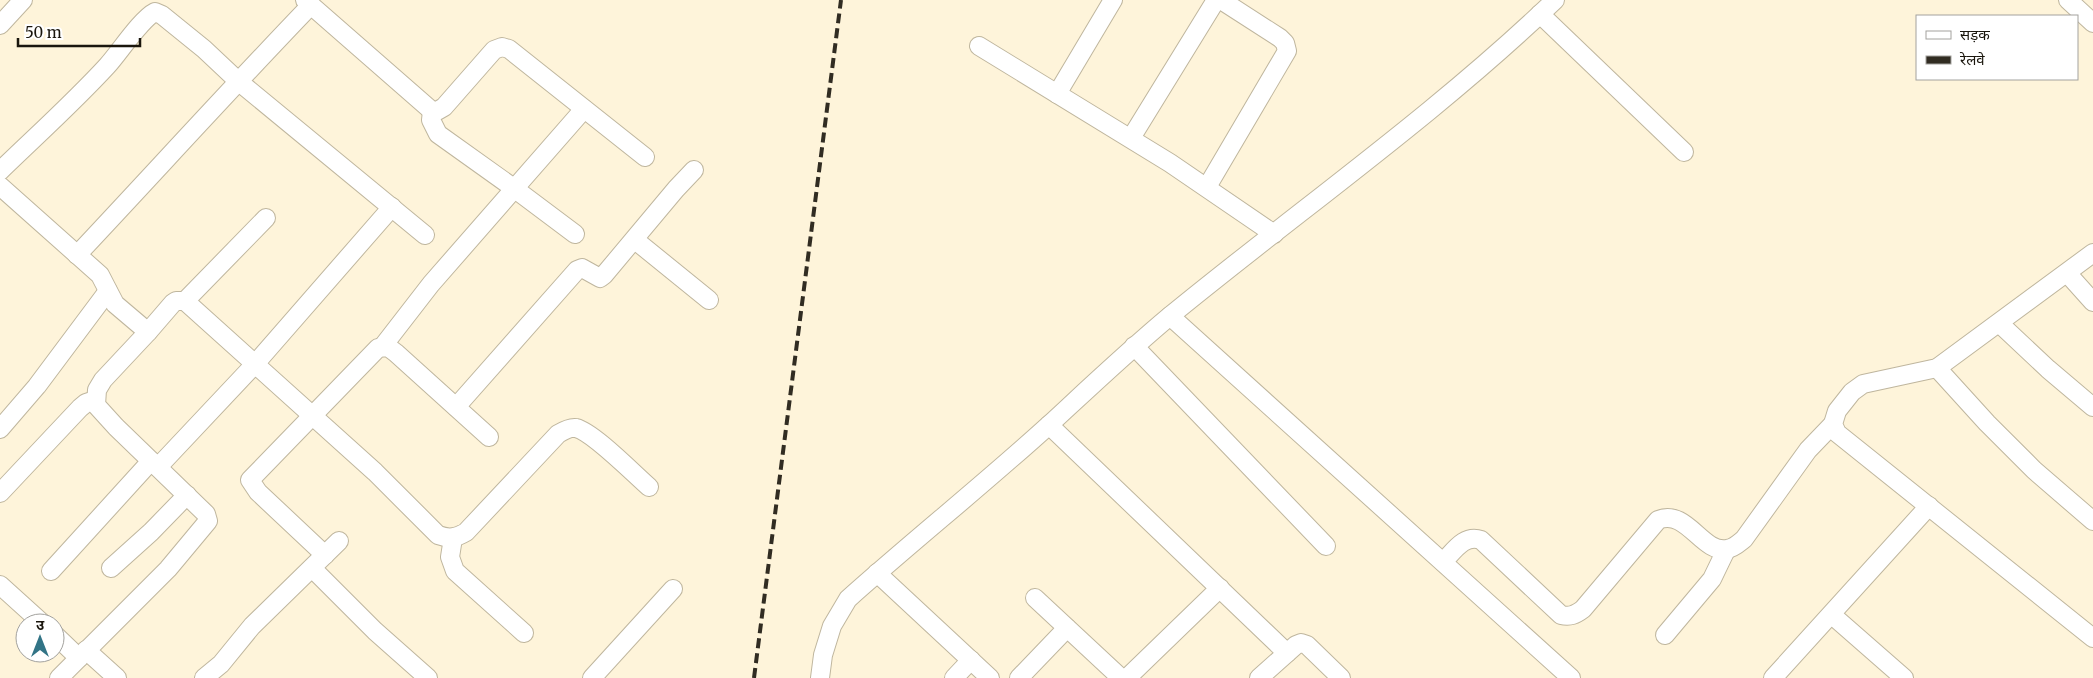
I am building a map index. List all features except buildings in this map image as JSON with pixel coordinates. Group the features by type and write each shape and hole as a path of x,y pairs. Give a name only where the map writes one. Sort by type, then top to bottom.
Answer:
{"street":[{"path":"0,25 23,0"},
{"path":"1057,94 1113,0"},
{"path":"1131,138 1216,0"},
{"path":"1207,187 1287,51 1285,43 1280,38 1220,0"},
{"path":"820,678 823,655 832,626 848,599 1049,425 1134,346 1419,118 1555,0"},
{"path":"2068,0 2093,23"},
{"path":"77,255 194,131 308,2 432,111 437,111 444,107 494,50 502,47 509,49 645,157"},
{"path":"0,171 88,86 125,46 149,15 160,6 162,15 238,81 425,235"},
{"path":"1540,14 1684,152"},
{"path":"979,46 1131,138 1207,187 1274,234"},
{"path":"325,555 258,492 250,480 251,476 378,348 383,346 431,284 584,109"},
{"path":"432,111 431,120 438,134 575,234"},
{"path":"456,407 577,270 582,268 600,278 694,170"},
{"path":"0,186 100,275 115,304 148,332"},
{"path":"51,571 254,364 392,207"},
{"path":"185,301 266,218"},
{"path":"635,240 709,300"},
{"path":"1443,562 1465,540 1473,537 1481,540 1561,614 1568,616 1576,614 1583,609 1658,520 1666,517 1675,518 1715,547 1726,550 1734,547 1744,539 1808,450 1833,424 1838,411 1852,392 1863,384 1937,368 2093,253"},
{"path":"2066,273 2093,302"},
{"path":"0,430 37,386 108,291"},
{"path":"59,678 168,568 208,522 206,514 99,410 95,400 97,390 103,380 176,301 185,301 375,472 438,535 453,538 466,532 558,434 565,430 576,428 591,436 649,487"},
{"path":"1170,316 1571,678"},
{"path":"1999,323 2048,369 2093,407"},
{"path":"383,346 396,353 489,437"},
{"path":"1134,346 1326,546"},
{"path":"1937,368 1987,423 2034,470 2093,521"},
{"path":"0,493 80,408 86,403 95,400"},
{"path":"1833,424 1838,433 2093,638"},
{"path":"1049,425 1220,588 1286,654"},
{"path":"111,568 151,532 187,495"},
{"path":"1772,678 1832,615 1929,506"},
{"path":"453,538 450,557 455,571 524,634"},
{"path":"204,678 221,664 252,626 339,541"},
{"path":"1665,635 1712,579 1726,550"},
{"path":"312,568 375,631 428,678"},
{"path":"877,573 990,678"},
{"path":"0,585 31,613"},
{"path":"592,678 673,588"},
{"path":"1035,598 1067,628 1132,676 1220,588"},
{"path":"1832,615 1904,678"},
{"path":"1019,678 1067,628"},
{"path":"65,643 117,678"},
{"path":"1260,678 1296,645 1308,645 1341,678"},
{"path":"954,678 971,660"}],"railway":[{"path":"754,678 841,0"}]}
